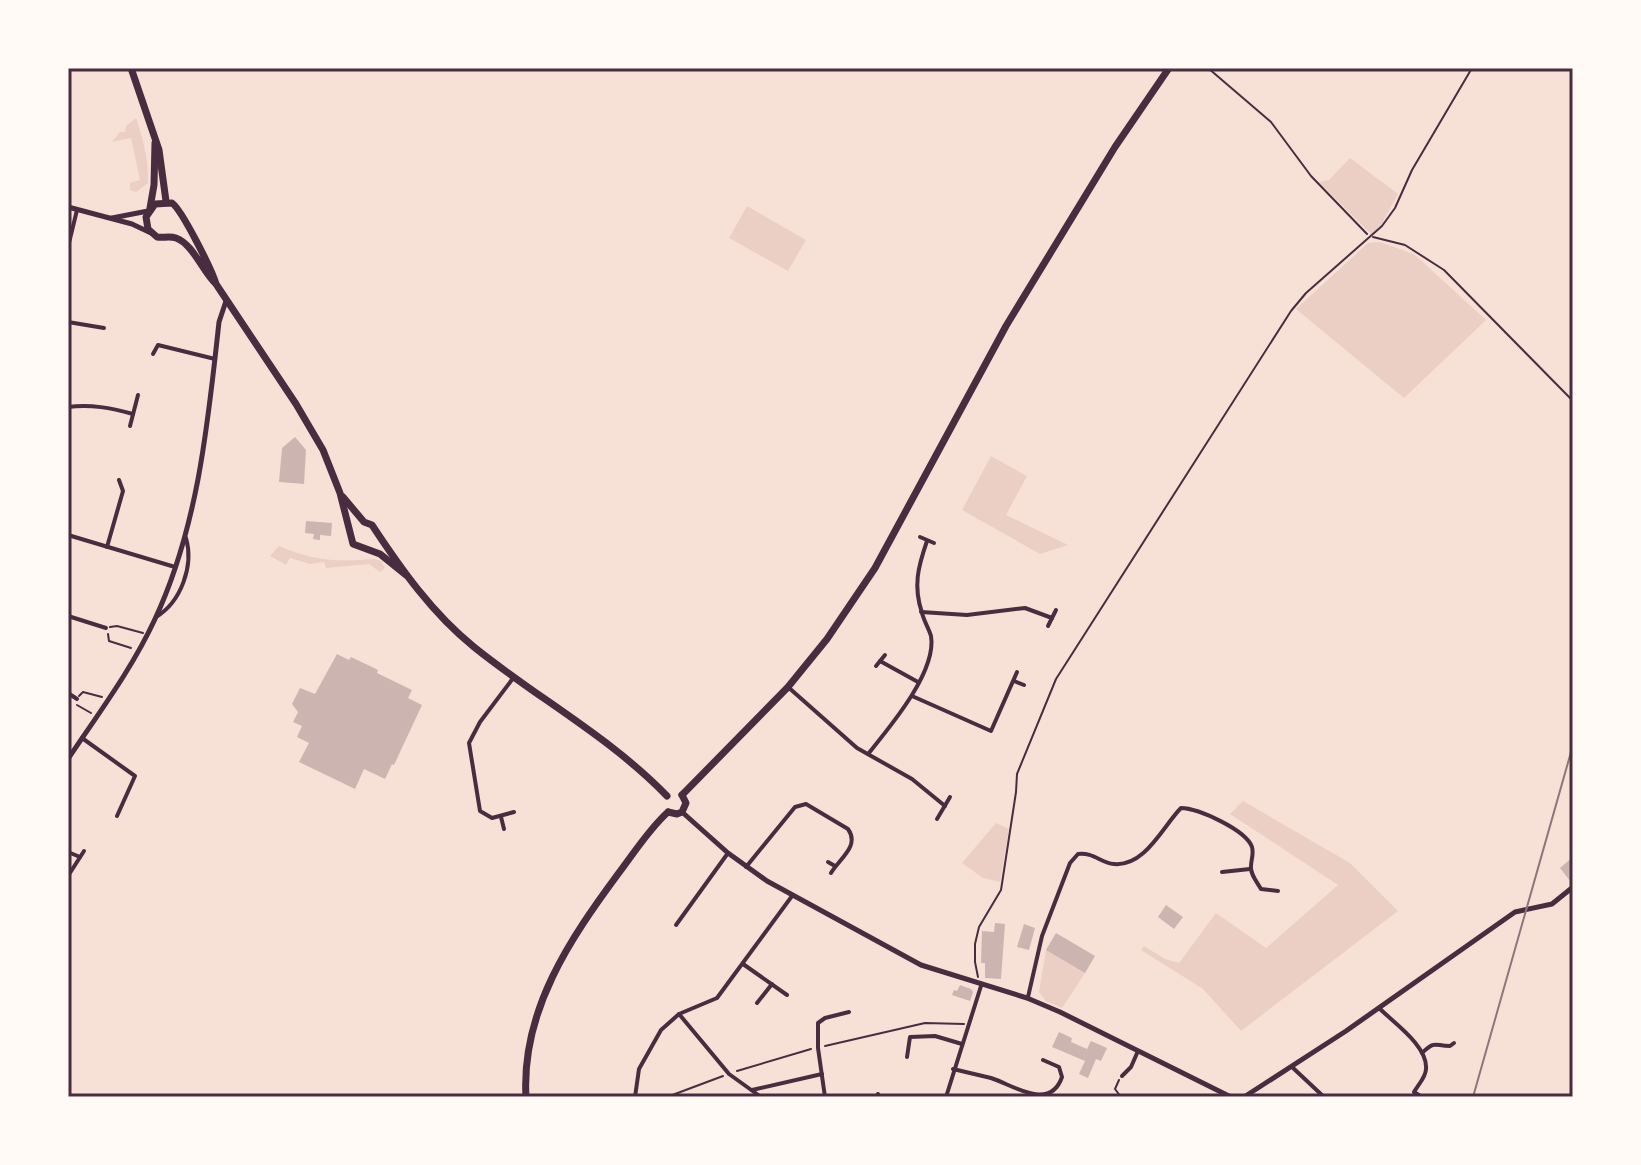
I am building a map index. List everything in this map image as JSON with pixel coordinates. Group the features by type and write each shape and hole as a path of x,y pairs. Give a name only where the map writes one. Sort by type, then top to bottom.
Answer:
{"main road":[{"path":"131,68 159,150 166,201"},
{"path":"682,795 788,687 827,639 875,568 1006,326 1115,147 1169,68"},
{"path":"155,142 154,185 146,223 152,234 162,238 173,237 184,243 216,284 296,404 323,450 340,493 353,544 386,558 406,575"},
{"path":"149,209 166,201 177,206 212,270 216,284"},
{"path":"173,237 182,227 183,216"},
{"path":"340,493 364,522 372,525 423,597 473,646 633,763 667,796"},
{"path":"351,531 356,524 364,522"},
{"path":"367,548 374,544 377,533"},
{"path":"668,812 664,802 667,796 673,793 682,795"},
{"path":"668,812 682,812 686,803 682,795"},
{"path":"526,1097 530,1048 536,1022 560,958 581,924 668,812"}],"street":[{"path":"68,207 111,218 152,234"},
{"path":"111,218 149,209"},
{"path":"68,247 77,210"},
{"path":"68,759 140,650 175,567 202,459 219,322 226,300"},
{"path":"68,322 104,328"},
{"path":"153,354 158,345 215,359"},
{"path":"130,426 138,395"},
{"path":"68,407 95,405 133,414"},
{"path":"107,547 123,491 119,480"},
{"path":"68,535 175,567"},
{"path":"156,617 168,610 185,577 189,549 185,535"},
{"path":"920,537 934,543"},
{"path":"868,754 912,696 931,649 931,636 921,612 915,584 927,541"},
{"path":"921,612 967,615 1025,608 1052,618"},
{"path":"1048,626 1056,610"},
{"path":"68,616 106,628"},
{"path":"876,666 885,655"},
{"path":"880,661 918,682"},
{"path":"912,696 992,734 1017,672"},
{"path":"514,677 480,722 469,743 478,806 485,816 501,817 514,812"},
{"path":"1014,681 1024,685"},
{"path":"788,687 857,748 912,779 945,806"},
{"path":"68,693 77,699"},
{"path":"82,738 137,778 117,816"},
{"path":"937,819 950,797"},
{"path":"746,867 795,807 806,804 848,829 852,835 852,845 831,873"},
{"path":"1027,998 1042,936 1070,863 1078,854 1088,853 1110,864 1129,861 1145,852 1181,808 1192,809 1223,822 1248,841 1253,849 1250,869 1261,889 1278,891"},
{"path":"682,812 746,867 792,896 921,965 1027,998 1089,1025 1227,1096"},
{"path":"501,817 504,829"},
{"path":"68,876 84,851"},
{"path":"68,852 80,857"},
{"path":"676,925 728,853"},
{"path":"828,862 835,866"},
{"path":"1222,872 1250,869"},
{"path":"1244,1097 1379,1008 1515,912 1543,908 1573,887"},
{"path":"635,1097 639,1069 661,1030 679,1014 717,998 792,896"},
{"path":"675,912 682,916"},
{"path":"743,964 787,995"},
{"path":"757,1003 772,984"},
{"path":"946,1097 981,986"},
{"path":"833,1005 836,1015"},
{"path":"1379,1008 1422,1053 1426,1072 1414,1092 1422,1097"},
{"path":"825,1097 818,1023 849,1012"},
{"path":"679,1014 729,1074 761,1097"},
{"path":"907,1057 910,1037 935,1036 962,1044"},
{"path":"1422,1053 1432,1044 1446,1046 1454,1043"},
{"path":"1122,1076 1131,1067 1138,1050"},
{"path":"953,1069 1038,1095 1055,1089 1062,1077 1059,1067 1043,1060"},
{"path":"1290,1065 1324,1097"},
{"path":"752,1090 822,1074"}],"lane":[{"path":"1208,68 1271,122 1311,176 1369,235"}],"path":[{"path":"981,986 975,962 979,927 1001,890 1017,774 1055,679 1291,311 1395,208 1412,170 1472,68"},
{"path":"1369,235 1405,245 1444,270 1573,401"},
{"path":"140,650 109,641 106,628 117,626 148,635"},
{"path":"97,716 77,708 77,699 83,692 107,699"},
{"path":"1121,1097 1115,1089 1122,1076"}],"shaded area":[{"path":"136,118 145,150 148,183 136,192 130,190 130,183 140,180 131,138 112,142"},
{"path":"1350,158 1398,194 1381,225 1371,234 1319,182 1329,180"},
{"path":"747,206 806,240 788,271 729,238"},
{"path":"1380,242 1414,254 1486,320 1404,398 1296,309 1368,243"},
{"path":"991,456 1027,476 1006,515 1068,545 1040,554 962,510"},
{"path":"279,546 326,559 374,559 381,561 385,568 380,572 369,564 326,568 324,562 310,564 290,558 286,565 270,556"},
{"path":"1243,801 1350,863 1398,911 1241,1031 1203,989 1141,950 1144,946 1165,959 1179,963 1216,913 1266,948 1338,885 1230,814"},
{"path":"996,823 1009,829 1000,882 983,878 962,863"},
{"path":"1046,950 1085,973 1062,1008 1046,1001 1039,992"}],"building":[{"path":"295,437 306,450 304,484 279,482 282,448"},
{"path":"306,521 332,523 331,536 320,535 320,540 313,539 314,534 305,533"},
{"path":"337,654 372,667 378,670 377,673 412,690 408,698 422,705 385,779 364,769 355,789 299,762 309,743 297,737 302,726 293,722 298,712 292,704 300,688 315,694"},
{"path":"1573,857 1573,878 1570,881 1560,868"},
{"path":"1166,905 1183,917 1174,929 1158,917"},
{"path":"995,923 1005,924 1001,979 985,978 985,963 981,963 982,931 994,932"},
{"path":"1024,924 1035,928 1029,950 1017,947"},
{"path":"1056,933 1095,956 1085,973 1046,950"},
{"path":"960,985 973,992 970,1001 952,995"},
{"path":"1059,1032 1087,1049 1091,1041 1107,1048 1101,1061 1096,1059 1088,1078 1079,1074 1085,1061 1052,1047"}],"railway":[{"path":"1473,1097 1573,745"}]}
